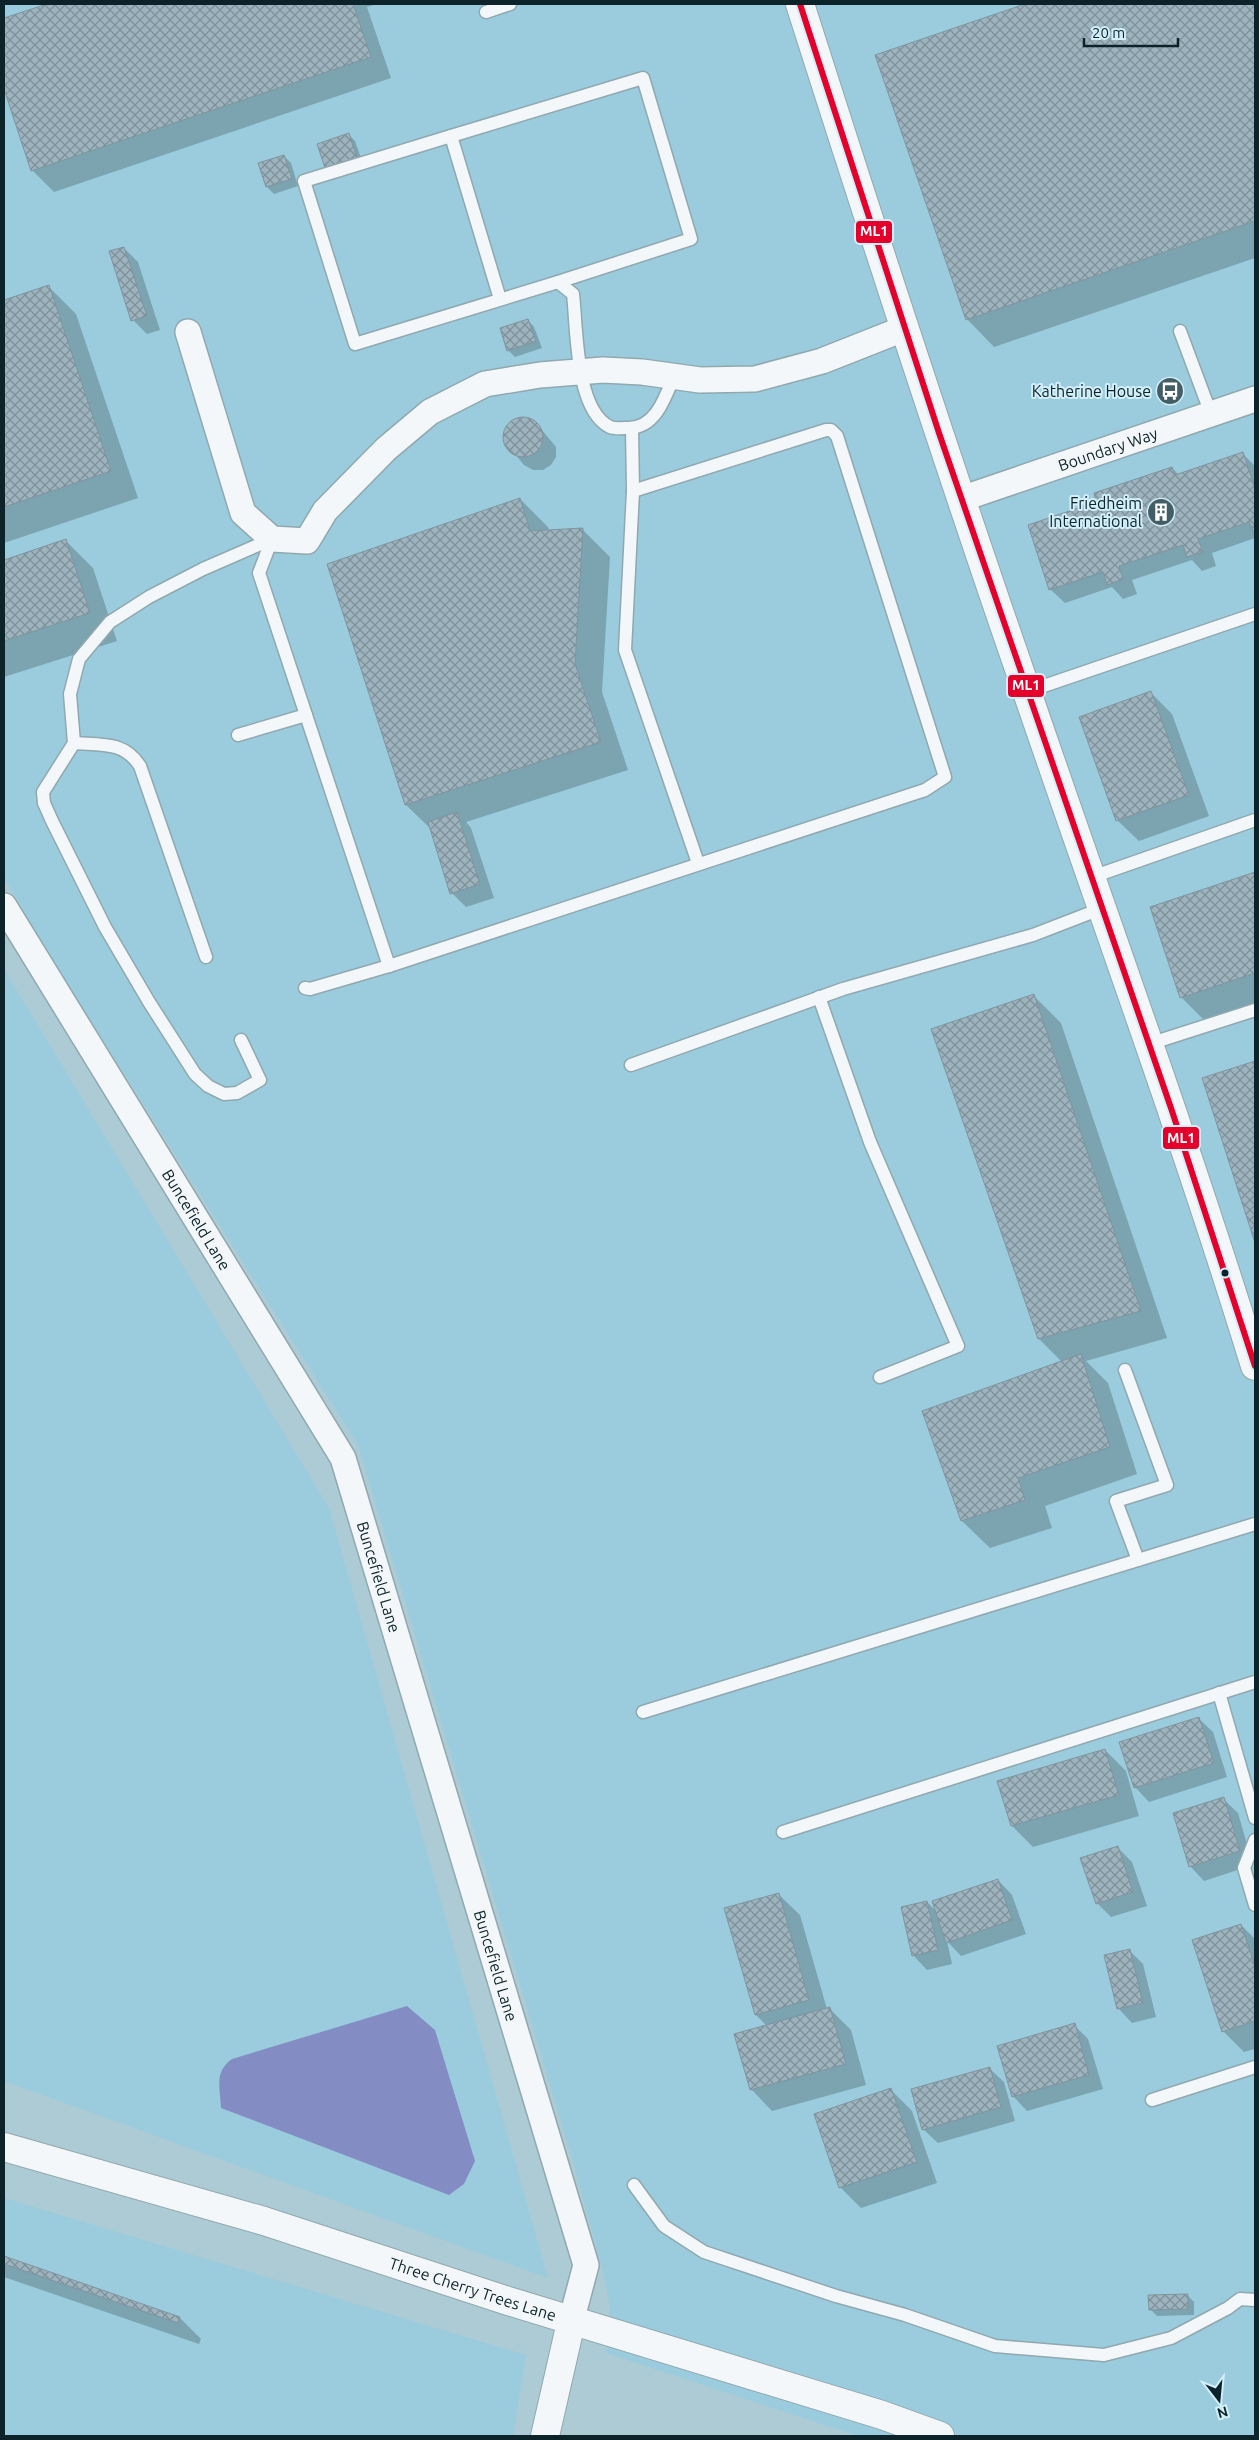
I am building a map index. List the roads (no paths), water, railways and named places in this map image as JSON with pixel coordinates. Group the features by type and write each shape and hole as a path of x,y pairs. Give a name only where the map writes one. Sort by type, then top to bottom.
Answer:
{"street":[{"path":"800,4 903,329 1026,692 1103,908 1255,1366"},
{"path":"188,332 243,513 272,539 307,541 325,511 386,448 430,412 485,384 581,371 642,372 700,380 755,378 822,361 903,329"},
{"name":"Boundary Way","path":"961,499 1255,399"},
{"name":"Buncefield Lane","path":"4,906 343,1458 586,2265 572,2318"},
{"name":"Three Cherry Trees Lane","path":"4,2147 264,2221 506,2300 572,2318 882,2415 940,2436"},
{"path":"545,2436 572,2318"}],"lane":[{"path":"486,12 510,4"},
{"path":"643,78 691,239 558,282 355,344 304,182 643,78"},
{"path":"451,136 500,299"},
{"path":"558,282 573,294 581,371 593,413 610,428 632,428 650,421 663,403 674,376"},
{"path":"1180,331 1211,414"},
{"path":"632,428 632,492 625,650 698,863"},
{"path":"305,988 310,990 388,966 925,790 945,776 837,436 831,430 632,492"},
{"path":"272,539 259,572 388,966"},
{"path":"241,1040 260,1080 237,1094 224,1094 208,1086 195,1074 149,1002 105,926 44,803 43,792 74,743 70,694 79,659 110,622 149,597 203,569 272,539"},
{"path":"1026,692 1255,614"},
{"path":"238,735 306,716"},
{"path":"74,743 120,747 133,755 140,766 206,957"},
{"path":"1092,877 1255,820"},
{"path":"631,1066 819,997 1032,934 1103,908"},
{"path":"819,997 870,1142 958,1346 880,1376"},
{"path":"1149,1044 1255,1010"},
{"path":"1125,1370 1166,1485 1116,1502 1138,1560"},
{"path":"643,1712 1255,1524"},
{"path":"783,1832 1255,1682"},
{"path":"1219,1694 1255,1818"},
{"path":"1255,1840 1244,1868 1255,1905"},
{"path":"1152,2100 1255,2067"},
{"path":"634,2186 664,2226 704,2252 836,2296 905,2315 995,2346 1104,2355 1171,2338 1228,2308 1240,2299 1255,2300"}],"water":[{"path":"407,2006 435,2030 475,2161 464,2184 449,2195 221,2108 220,2075 226,2064 232,2059"}],"place":[{"name":"Katherine House","path":"1170,391"},
{"name":"Friedheim International","path":"1161,512"}]}
